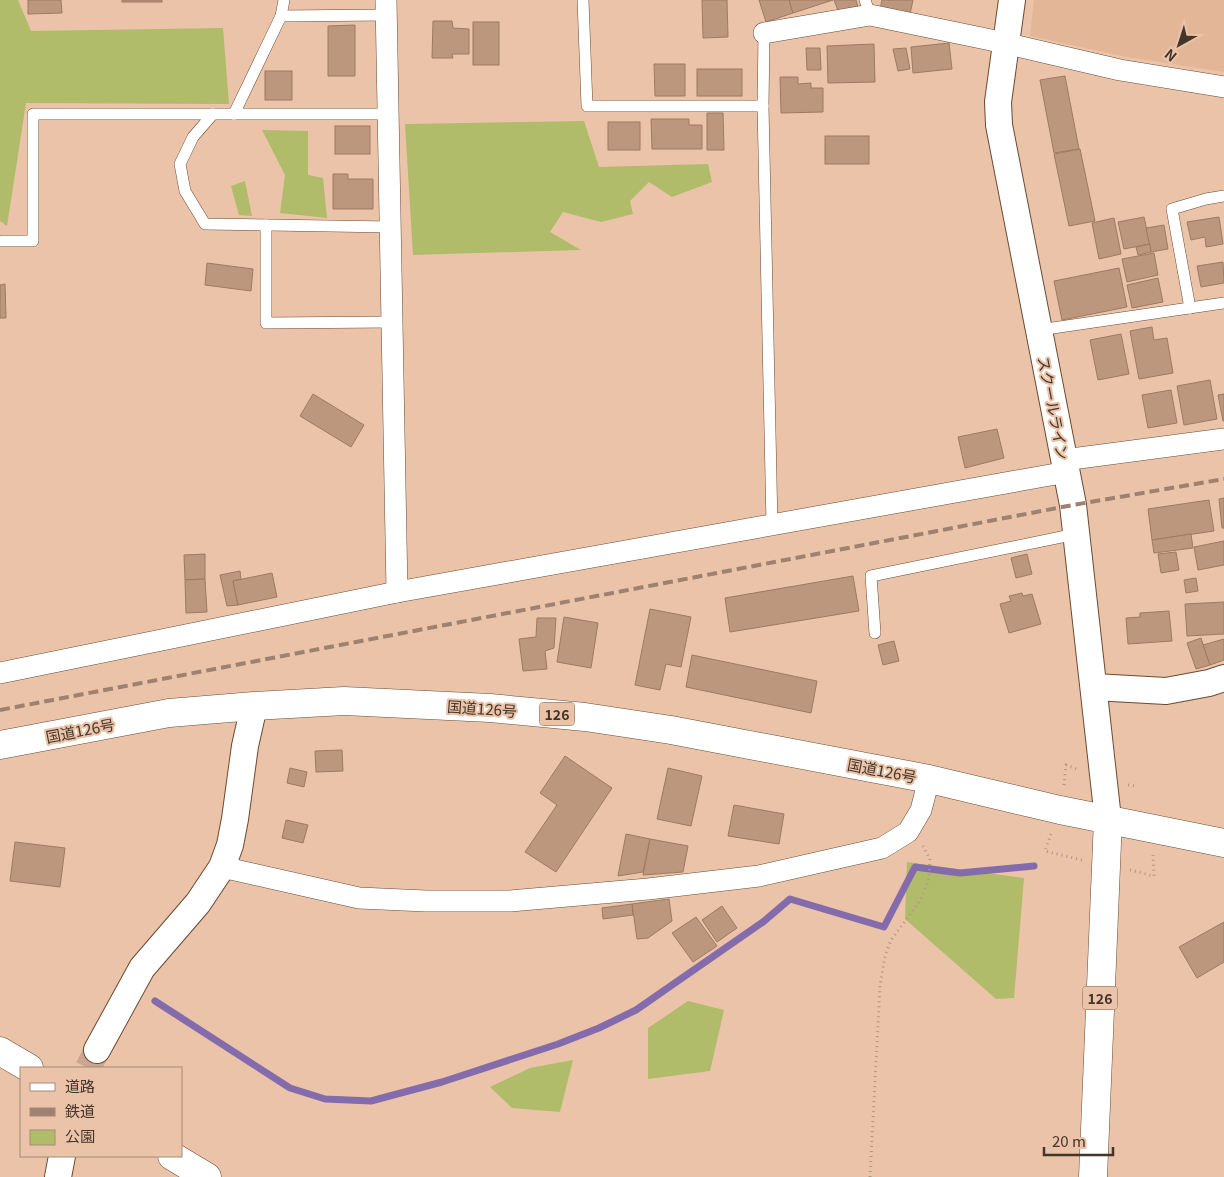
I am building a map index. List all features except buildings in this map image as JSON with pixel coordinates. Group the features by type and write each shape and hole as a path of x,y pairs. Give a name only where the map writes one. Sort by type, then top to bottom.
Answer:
{"highway":[{"name":"国道126号","path":"0,745 169,713 254,706 344,702 490,708 585,717 671,730 929,779 1224,843"},
{"name":"126","path":"1093,1177 1108,819"},
{"path":"0,1051 27,1067"},
{"path":"174,1157 207,1177"}],"street":[{"name":"スクールライン","path":"1012,0 998,102 999,125 1065,466 1076,534 1108,819"},
{"path":"386,8 397,592"},
{"path":"764,33 868,8 1006,44 1120,70 1224,87"},
{"path":"0,673 397,592 772,525 1065,466 1224,439"},
{"path":"1094,687 1166,691 1209,683 1224,678"},
{"path":"97,1050 142,968 198,904 222,867 230,845 245,746 254,706"},
{"path":"222,867 359,898 426,901 510,901 648,889 759,876 882,848 908,832 920,810 929,779"},
{"path":"58,1177 62,1157"}],"lane":[{"path":"234,114 281,16 284,0"},
{"path":"583,0 586,106 763,106"},
{"path":"281,16 386,8"},
{"path":"764,33 763,106 772,525"},
{"path":"2,241 32,242 32,114 388,114"},
{"path":"213,114 193,137 180,164 186,191 205,224 390,227"},
{"path":"1190,308 1172,209 1224,196"},
{"path":"266,225 266,323 392,322"},
{"path":"1039,330 1224,303"},
{"path":"875,634 871,576 1076,534"}],"path":[{"path":"870,1177 880,986 885,956 891,940 920,901 929,879 930,859"}],"shaded area":[{"path":"1034,0 1224,0 1224,72 1127,57 1030,36"}],"green space":[{"path":"0,0 18,0 31,31 223,28 229,104 26,103 7,226 0,221"},
{"path":"584,121 599,167 708,164 712,182 672,197 649,182 630,201 633,214 601,222 563,212 550,232 581,250 413,255 405,124"},
{"path":"262,130 308,131 308,175 323,178 327,218 280,213 285,175"},
{"path":"245,181 252,216 239,215 231,186"},
{"path":"907,862 1024,878 1014,998 996,999 905,919"},
{"path":"688,1001 724,1010 710,1071 648,1079 648,1028"},
{"path":"573,1060 560,1112 512,1108 490,1087 530,1068"}],"waterway":[{"path":"155,1001 290,1088 325,1099 371,1101 442,1082 558,1044 599,1028 636,1010 763,922 790,899 884,927 915,867 960,873 1034,866"}],"tunnel":[{"path":"88,1067 97,1050"}],"railway":[{"path":"0,710 1073,505 1224,479"}]}
